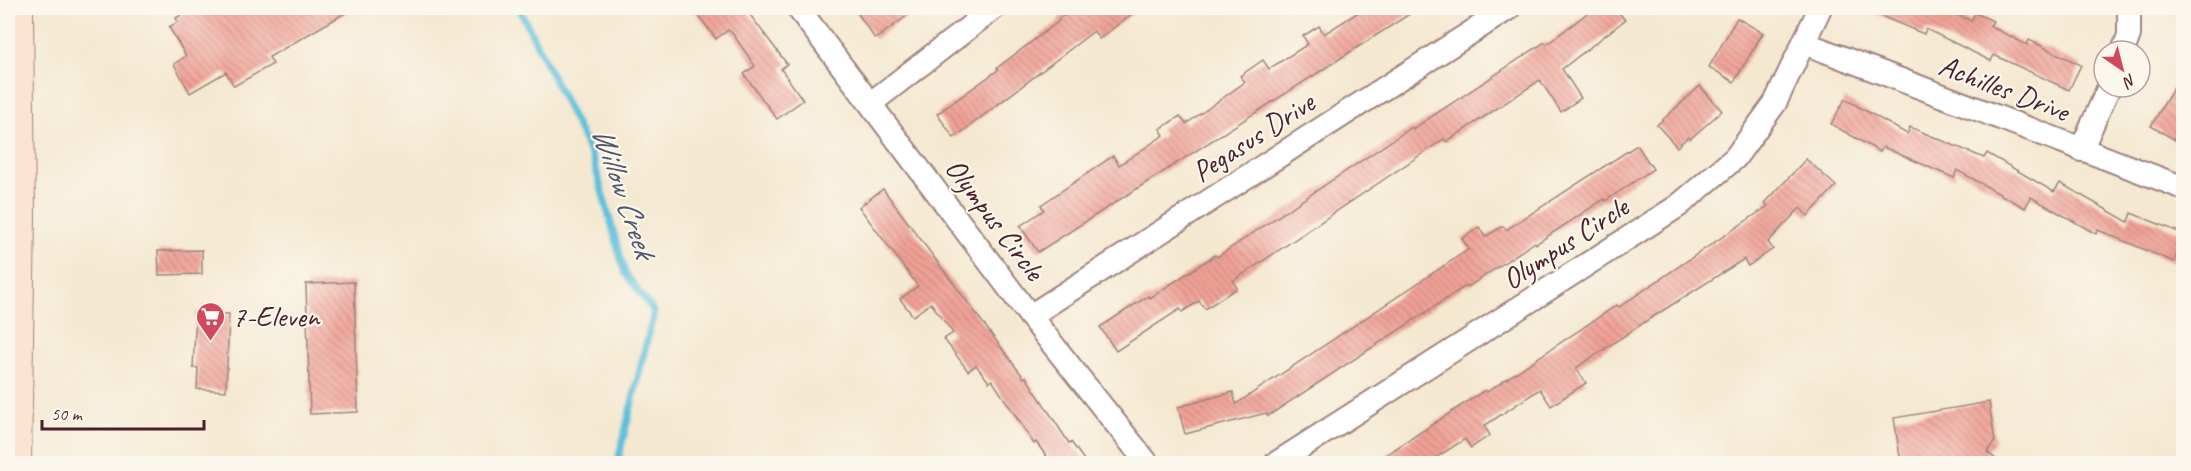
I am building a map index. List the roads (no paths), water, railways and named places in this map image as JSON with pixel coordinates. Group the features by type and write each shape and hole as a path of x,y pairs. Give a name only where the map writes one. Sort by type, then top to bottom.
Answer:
{"main road":[{"path":"15,464 19,217 17,8"}],"street":[{"name":"Olympus Circle","path":"798,8 1030,316 1148,464"},
{"path":"871,103 994,8"},
{"name":"Pegasus Drive","path":"1030,316 1509,8"},
{"name":"Olympus Circle","path":"1275,464 1678,206 1735,158 1775,103 1820,8"},
{"path":"2128,39 2129,8"},
{"name":"Achilles Drive","path":"1804,43 2184,188"},
{"path":"2081,150 2104,99"}],"waterway":[{"name":"Willow Creek","path":"519,8 593,159 625,273 654,312 617,464"}],"place":[{"name":"7-Eleven","path":"211,342"}]}
